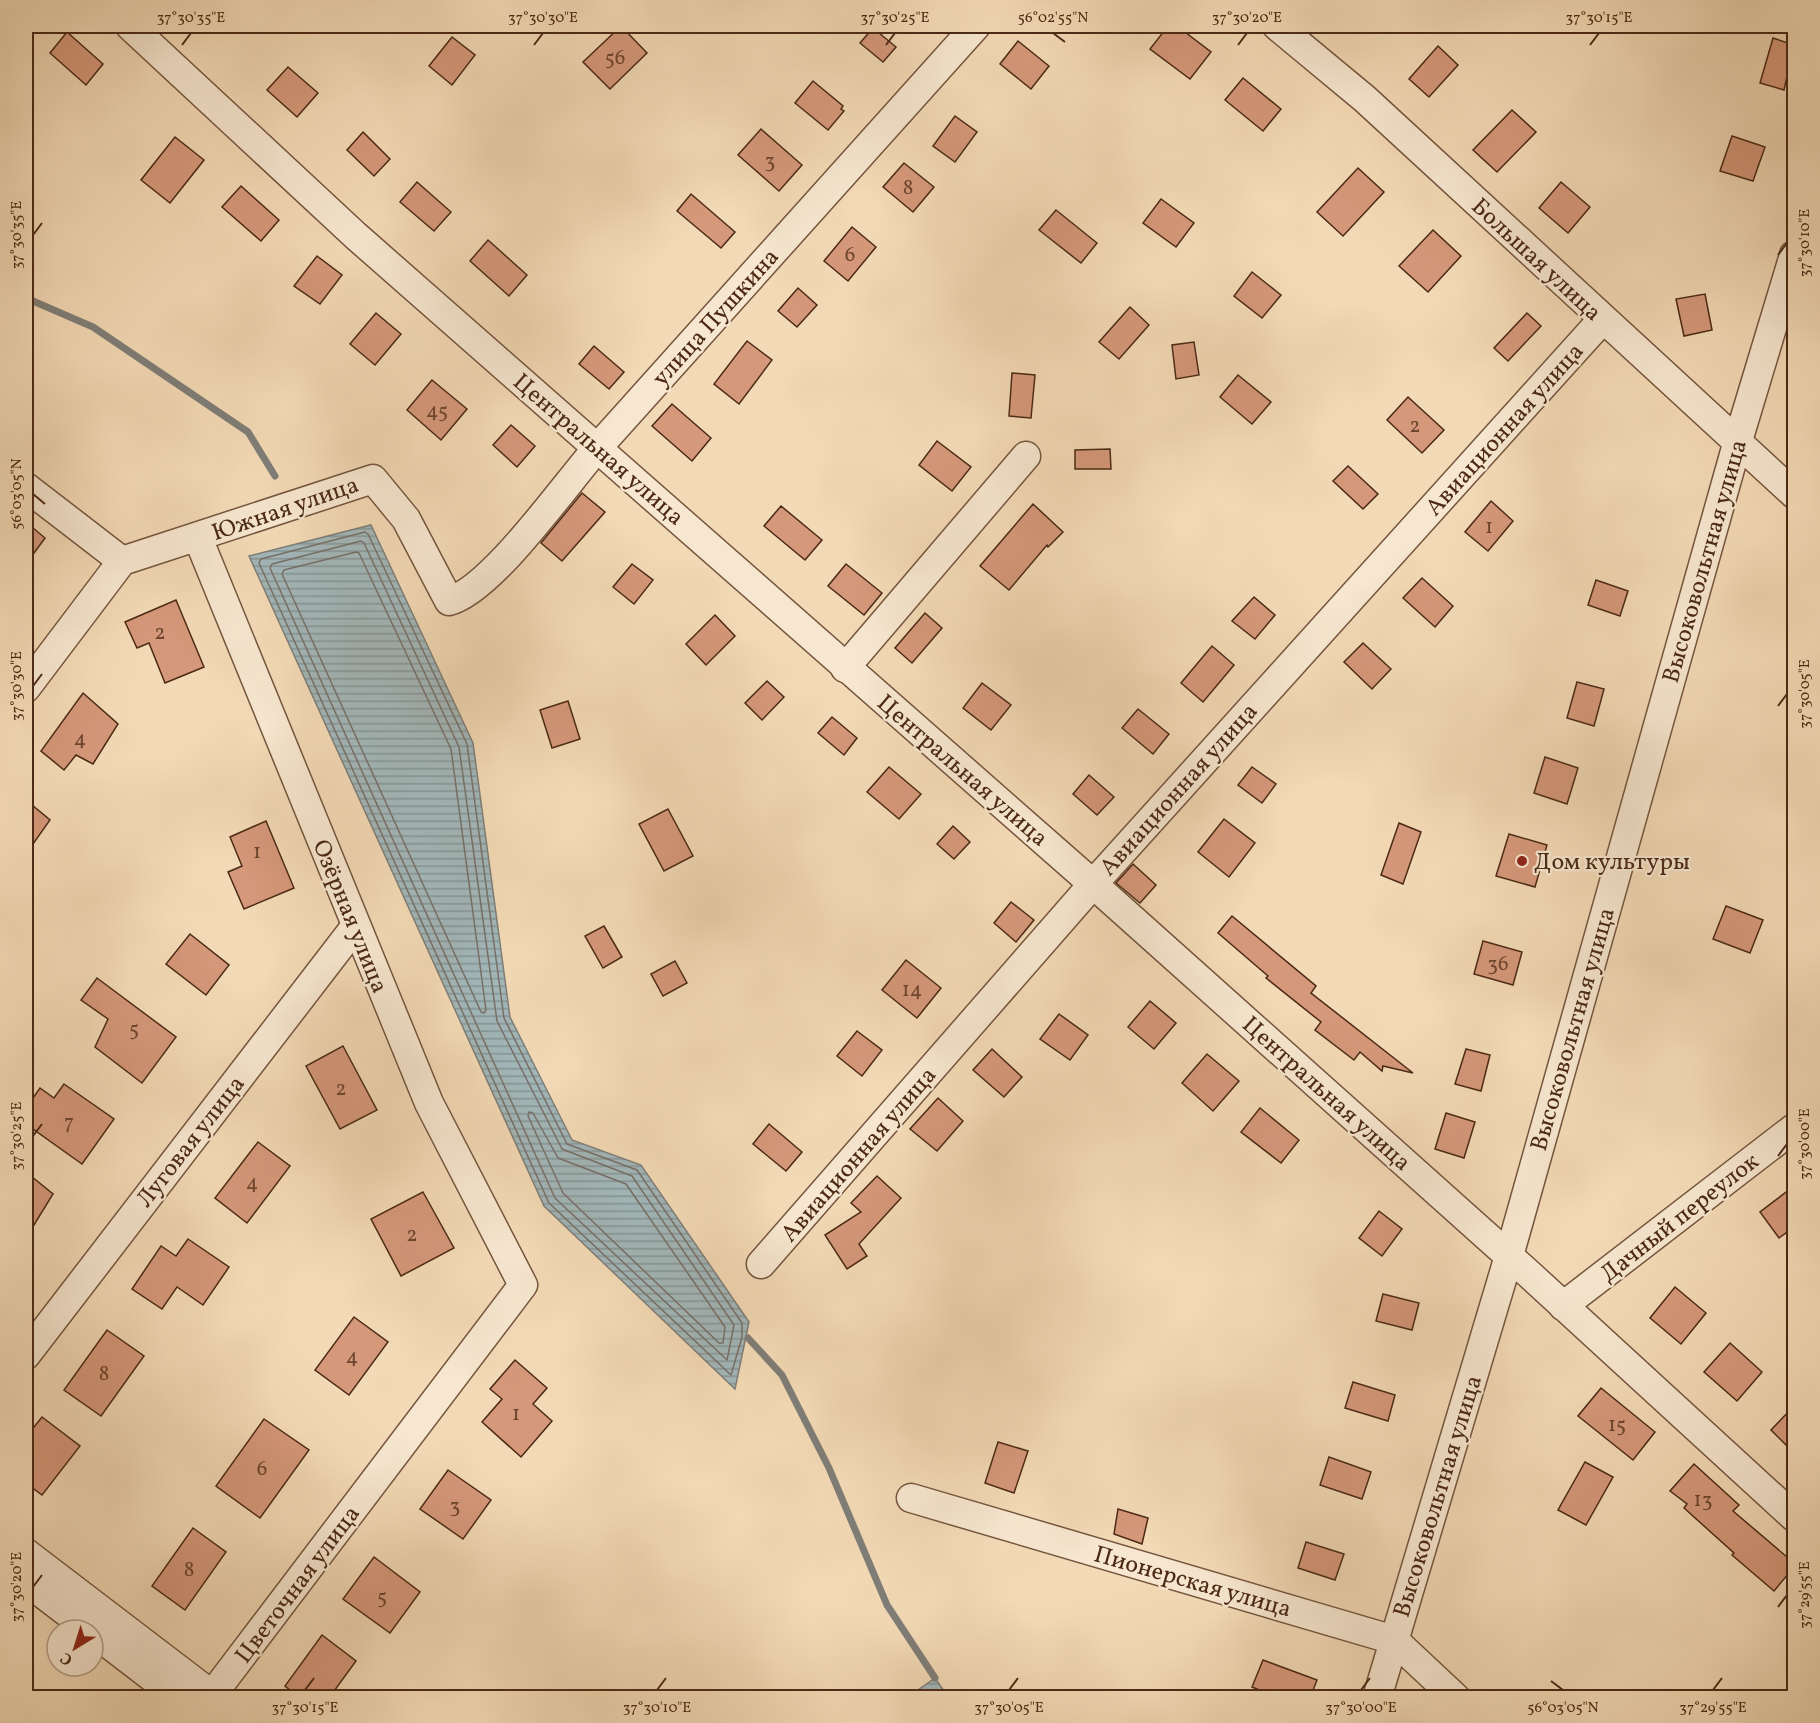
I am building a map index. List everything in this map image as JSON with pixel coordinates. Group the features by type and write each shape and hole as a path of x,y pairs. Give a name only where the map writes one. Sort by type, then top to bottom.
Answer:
{"street":[{"name":"Центральная улица","path":"130,26 356,236 1093,884 1509,1256 1794,1517"},
{"name":"улица Пушкина","path":"374,479 406,519 449,601 462,597 488,577 598,447 975,26"},
{"name":"Большая улица","path":"1277,26 1365,99 1602,320 1794,494"},
{"name":"Высоковольтная улица","path":"1377,1698 1509,1256 1737,444 1794,255"},
{"name":"Авиационная улица","path":"762,1264 1093,884 1602,320"},
{"path":"845,668 1026,456"},
{"name":"Южная улица","path":"122,561 374,479"},
{"path":"26,487 122,561 26,688"},
{"name":"Озёрная улица","path":"198,538 355,927 429,1103 523,1285"},
{"name":"Луговая улица","path":"26,1355 355,927"},
{"name":"Дачный переулок","path":"1563,1306 1794,1128"},
{"name":"Цветочная улица","path":"26,1553 212,1695 523,1285"},
{"name":"Пионерская улица","path":"911,1498 1394,1640 1455,1698"},
{"path":"26,1581 74,1618"},
{"path":"105,1642 179,1698"}],"water":[{"path":"371,525 473,743 510,1017 572,1140 641,1165 749,1322 735,1389 544,1206 249,556"},
{"path":"935,1678 948,1697 908,1697"}],"building":[{"path":"621,26 647,53 610,89 583,62"},
{"path":"1168,26 1177,26 1211,52 1190,79 1150,49"},
{"path":"873,28 896,47 883,62 860,43"},
{"path":"67,32 103,64 86,85 50,53"},
{"path":"452,37 475,55 452,85 429,66"},
{"path":"1773,38 1794,45 1784,90 1760,83"},
{"path":"1018,41 1049,66 1031,89 1000,64"},
{"path":"1438,46 1458,65 1429,97 1409,79"},
{"path":"288,67 318,93 297,117 267,90"},
{"path":"1243,78 1281,109 1263,131 1225,100"},
{"path":"813,81 843,106 841,109 844,111 828,130 795,103"},
{"path":"1512,110 1536,132 1497,172 1473,150"},
{"path":"955,116 977,132 955,162 933,146"},
{"path":"761,129 802,165 779,191 738,155"},
{"path":"363,132 390,159 374,176 347,150"},
{"path":"1732,136 1765,147 1753,181 1720,171"},
{"path":"175,137 204,160 170,203 141,180"},
{"path":"904,163 934,187 913,212 883,187"},
{"path":"1358,168 1384,192 1343,236 1317,212"},
{"path":"417,182 451,212 434,231 400,202"},
{"path":"1561,182 1590,207 1568,233 1539,208"},
{"path":"241,186 279,220 261,241 222,207"},
{"path":"691,194 735,232 721,248 677,211"},
{"path":"1161,199 1194,223 1176,247 1143,223"},
{"path":"1056,210 1097,243 1081,263 1039,230"},
{"path":"852,227 876,247 848,281 824,261"},
{"path":"1433,230 1461,256 1428,292 1399,266"},
{"path":"488,240 527,275 509,296 470,261"},
{"path":"317,256 342,275 320,304 294,286"},
{"path":"1252,272 1281,295 1262,318 1234,296"},
{"path":"798,288 817,305 797,327 778,311"},
{"path":"1705,294 1712,330 1684,336 1676,299"},
{"path":"1130,307 1149,325 1119,359 1099,342"},
{"path":"376,313 401,334 375,365 350,344"},
{"path":"1527,313 1541,326 1508,361 1494,348"},
{"path":"747,341 772,360 739,404 714,384"},
{"path":"1194,342 1199,375 1176,379 1172,345"},
{"path":"594,346 624,372 609,389 579,364"},
{"path":"1012,373 1035,375 1031,418 1009,416"},
{"path":"1238,375 1271,402 1252,424 1220,397"},
{"path":"432,380 467,409 441,440 407,410"},
{"path":"1408,397 1444,430 1422,453 1387,420"},
{"path":"672,404 711,438 692,461 652,426"},
{"path":"511,425 535,446 517,467 493,445"},
{"path":"937,441 971,467 952,491 919,465"},
{"path":"1110,449 1111,469 1075,469 1075,450"},
{"path":"1348,466 1378,494 1363,509 1333,481"},
{"path":"582,493 605,512 562,561 541,543"},
{"path":"1491,501 1513,521 1488,551 1465,532"},
{"path":"1033,504 1063,532 1048,547 1047,545 1009,590 980,566"},
{"path":"781,506 822,540 805,560 764,526"},
{"path":"26,522 45,538 26,564"},
{"path":"632,564 653,580 634,604 613,587"},
{"path":"846,564 882,593 864,615 828,586"},
{"path":"1422,578 1453,606 1435,627 1403,598"},
{"path":"1596,580 1628,591 1620,616 1588,605"},
{"path":"1254,597 1275,615 1255,639 1232,621"},
{"path":"176,600 204,667 165,683 149,643 137,648 125,622"},
{"path":"925,613 942,628 912,663 895,648"},
{"path":"715,615 735,636 706,665 686,644"},
{"path":"1363,643 1391,669 1372,689 1344,662"},
{"path":"1212,646 1234,665 1203,702 1181,683"},
{"path":"767,681 784,697 762,720 745,703"},
{"path":"1577,682 1604,689 1594,726 1567,718"},
{"path":"982,683 1011,705 991,730 963,708"},
{"path":"83,693 118,724 93,764 76,755 64,770 41,751"},
{"path":"568,701 580,739 552,748 540,710"},
{"path":"1138,709 1169,734 1153,754 1122,728"},
{"path":"832,717 857,738 844,755 818,733"},
{"path":"1545,757 1578,768 1567,804 1534,793"},
{"path":"889,767 921,794 899,819 867,792"},
{"path":"1252,767 1276,784 1262,803 1238,785"},
{"path":"1089,775 1114,797 1097,815 1073,794"},
{"path":"26,800 50,820 26,854"},
{"path":"668,809 693,856 664,871 639,824"},
{"path":"1224,819 1255,843 1229,877 1198,852"},
{"path":"266,821 294,888 244,909 228,872 242,866 230,837"},
{"path":"1399,823 1421,832 1403,884 1381,875"},
{"path":"953,826 970,842 954,859 937,844"},
{"name":"Дом культуры","path":"1509,834 1547,845 1535,887 1496,876"},
{"path":"1133,864 1156,885 1140,903 1116,883"},
{"path":"1011,902 1034,920 1016,942 994,923"},
{"path":"1726,906 1763,920 1750,953 1713,939"},
{"path":"1232,916 1316,986 1311,993 1413,1073 1383,1066 1382,1071 1360,1052 1354,1060 1315,1030 1321,1022 1266,978 1268,976 1218,933"},
{"path":"604,926 622,957 603,968 585,936"},
{"path":"190,934 229,965 206,995 166,964"},
{"path":"1483,941 1522,952 1513,985 1474,974"},
{"path":"906,960 941,988 917,1018 882,990"},
{"path":"675,961 687,983 663,996 651,974"},
{"path":"97,978 176,1037 142,1083 95,1047 108,1019 81,1000"},
{"path":"1150,1001 1176,1023 1154,1049 1128,1027"},
{"path":"1059,1014 1088,1035 1070,1060 1040,1039"},
{"path":"857,1031 882,1050 862,1076 837,1056"},
{"path":"343,1046 377,1110 340,1129 306,1066"},
{"path":"992,1049 1022,1077 1004,1097 973,1070"},
{"path":"1466,1049 1490,1055 1481,1091 1455,1084"},
{"path":"1207,1054 1239,1081 1213,1111 1182,1083"},
{"path":"64,1084 114,1119 82,1164 26,1124 26,1108 40,1088 54,1098"},
{"path":"938,1098 963,1121 937,1151 910,1129"},
{"path":"1260,1108 1299,1140 1281,1163 1241,1132"},
{"path":"1446,1113 1475,1122 1464,1158 1435,1149"},
{"path":"769,1124 802,1152 786,1171 753,1144"},
{"path":"258,1142 290,1166 247,1223 215,1198"},
{"path":"26,1172 53,1194 26,1238"},
{"path":"877,1176 901,1198 859,1244 867,1256 847,1269 825,1235 861,1212 851,1203"},
{"path":"1794,1186 1794,1227 1779,1238 1760,1212"},
{"path":"423,1192 454,1248 401,1276 371,1219"},
{"path":"1379,1211 1402,1229 1382,1256 1359,1238"},
{"path":"188,1239 229,1267 203,1305 177,1287 162,1309 132,1289 161,1246 176,1256"},
{"path":"1675,1287 1706,1313 1681,1344 1650,1318"},
{"path":"1383,1294 1419,1303 1412,1330 1376,1321"},
{"path":"354,1317 388,1342 349,1395 315,1370"},
{"path":"107,1330 144,1356 101,1416 64,1390"},
{"path":"1730,1343 1762,1372 1737,1401 1704,1372"},
{"path":"515,1360 547,1388 533,1404 552,1421 521,1457 482,1422 502,1399 490,1389"},
{"path":"1353,1382 1395,1395 1388,1421 1345,1408"},
{"path":"1601,1388 1655,1432 1633,1460 1578,1416"},
{"path":"1794,1406 1794,1453 1771,1430"},
{"path":"42,1417 80,1446 42,1495 26,1483 26,1437"},
{"path":"264,1419 309,1450 260,1518 216,1486"},
{"path":"998,1442 1028,1451 1014,1493 985,1483"},
{"path":"1329,1457 1371,1472 1362,1499 1320,1485"},
{"path":"1585,1462 1613,1477 1586,1525 1558,1510"},
{"path":"1694,1464 1739,1505 1733,1511 1794,1563 1794,1567 1774,1591 1732,1555 1734,1553 1684,1508 1687,1504 1670,1491"},
{"path":"448,1470 491,1500 463,1539 420,1509"},
{"path":"1118,1509 1148,1518 1142,1544 1114,1534"},
{"path":"193,1528 226,1552 185,1610 152,1586"},
{"path":"1306,1542 1344,1554 1335,1580 1298,1568"},
{"path":"374,1557 420,1592 390,1633 343,1599"},
{"path":"322,1635 356,1661 329,1698 300,1698 285,1686"},
{"path":"1263,1660 1317,1680 1310,1698 1280,1698 1252,1687"}],"waterway":[{"path":"26,298 93,327 248,432 275,476"},
{"path":"748,1338 782,1375 829,1468 887,1605 935,1678"}],"place":[{"name":"Дом культуры","path":"1522,861"}]}
